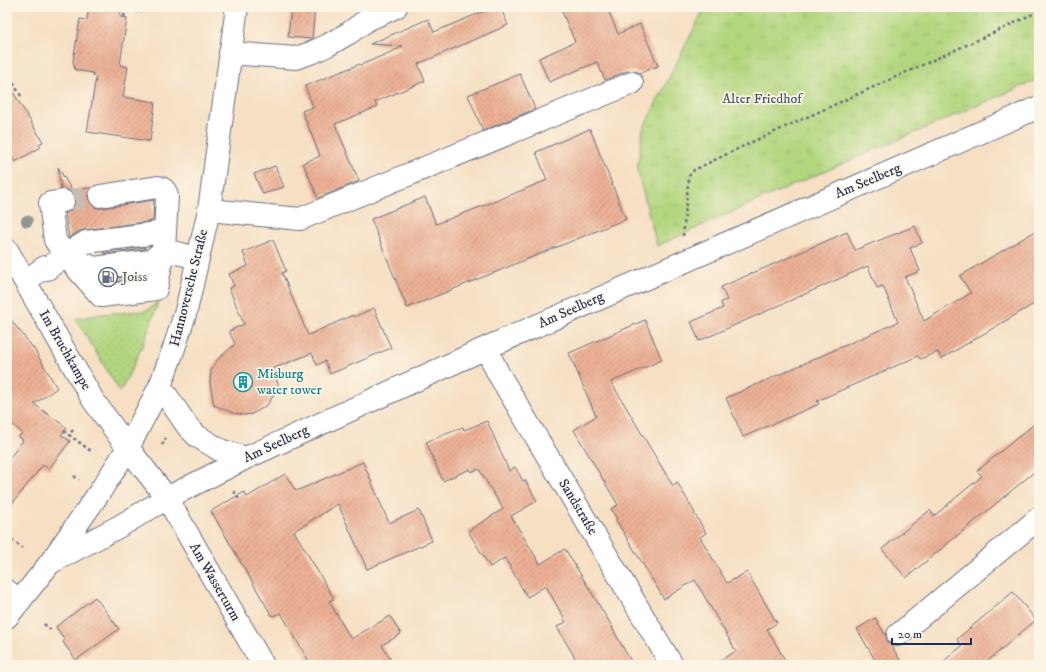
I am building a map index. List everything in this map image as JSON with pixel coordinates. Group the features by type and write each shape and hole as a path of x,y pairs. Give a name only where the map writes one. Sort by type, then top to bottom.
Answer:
{"street":[{"name":"Hannoversche Straße","path":"11,603 50,563 99,493 128,448 160,386 186,311 209,210 237,7"},
{"path":"230,53 296,58 328,45 349,33 367,20 396,7"},
{"path":"209,210 300,219 632,83"},
{"name":"Am Seelberg","path":"50,563 120,526 167,498 246,458 486,348 1039,107"},
{"path":"63,201 50,203 55,240 64,255 101,296 156,289 164,241 167,196 164,189 158,186 100,196"},
{"path":"25,281 45,267 47,269 64,255 86,242 164,241 198,258"},
{"name":"Im Bruchkampe","path":"7,250 93,400 128,448"},
{"name":"Sandstraße","path":"486,348 498,373 672,665"},
{"path":"160,386 196,436 220,450 246,458"},
{"path":"128,448 167,498"},
{"name":"Am Wasserturm","path":"167,498 263,665"},
{"path":"898,635 1039,518"}],"path":[{"path":"124,17 125,9 142,12"},
{"path":"686,260 683,240 686,194 689,176 694,170 752,142 997,32 1039,11"},
{"path":"7,73 21,96"},
{"path":"7,155 9,158 7,160"},
{"path":"69,435 73,430"},
{"path":"64,431 91,451"},
{"path":"233,489 240,501"},
{"path":"7,536 22,548"},
{"path":"44,624 52,631"}],"green space":[{"name":"Alter Friedhof","path":"705,7 1039,7 1039,79 770,195 657,246 637,169 643,129"},
{"path":"158,302 141,348 120,392 76,319 101,314 144,311"}],"building":[{"path":"89,7 122,7 120,17 127,18 120,65 128,67 123,97 155,102 150,141 87,132 96,77 93,76 93,73 75,70 73,61 80,19 87,20"},
{"path":"291,7 315,7 312,39 288,37"},
{"path":"494,7 500,7 508,25 418,64 425,81 375,102 377,107 335,124 359,181 318,198 303,163 320,156 302,111 313,107 305,86 360,64 361,65 400,48 403,46 370,44 428,19 434,32"},
{"path":"560,7 607,7 618,34 640,24 658,66 640,73 627,71 605,80 597,62 549,82 539,58 575,42"},
{"path":"520,74 535,109 483,131 468,95"},
{"path":"7,82 43,142 39,144 41,147 15,162 7,150"},
{"path":"590,129 626,219 407,308 371,219 425,197 436,224 496,201 547,180 536,152"},
{"path":"275,166 284,187 263,194 254,174"},
{"path":"58,167 77,199 79,189 91,188 88,192 88,198 91,204 96,208 154,200 153,221 79,231 69,238 65,213 70,211 74,206 75,199 72,193 68,190 61,189"},
{"path":"915,226 922,243 910,248 920,271 905,277 924,321 971,293 960,276 1039,229 1039,301 941,359 938,352 920,359 918,356 817,401 819,404 743,437 726,398 898,322 883,286 877,288 868,266 699,341 691,322 723,308 721,302 727,300 721,287 847,232 855,250"},
{"path":"273,240 286,271 282,273 308,335 353,315 354,317 374,308 391,348 330,374 325,361 317,365 312,353 272,369 279,386 268,404 252,414 243,415 233,413 214,405 210,383 211,371 217,360 235,344 229,331 244,324 229,288 234,286 229,274 248,266 243,252"},
{"path":"145,247 145,249 104,254 104,252"},
{"path":"146,274 146,278 108,283 107,279"},
{"path":"7,315 34,349 57,388 34,404 67,428 61,435 70,441 49,469 43,465 7,510 7,462 23,440 19,437 22,433 7,419"},
{"path":"645,320 662,360 611,382 673,486 677,482 695,513 706,533 700,537 727,583 747,572 777,623 767,629 788,665 713,665 736,651 695,580 664,599 616,520 617,519 611,509 618,505 574,430 596,416 569,353"},
{"path":"1039,420 1039,468 906,578 882,549 930,510 934,516 982,476 977,471"},
{"path":"487,421 509,471 515,467 523,481 525,480 537,501 511,516 540,564 565,549 613,628 633,665 579,665 557,627 566,622 546,586 527,597 505,558 490,567 468,531 503,509 479,469 471,472 470,469 443,481 426,442 463,427 464,430"},
{"path":"363,462 389,523 419,510 432,541 367,569 338,504 294,531 334,599 329,601 351,639 390,616 401,634 382,645 394,665 311,665 281,613 272,616 211,511 244,492 247,497 285,474 296,491"},
{"path":"1013,592 1036,620 983,665 939,665 962,646 957,639"},
{"path":"95,597 119,629 76,660 63,642 65,640 56,627"},
{"path":"875,618 886,636 888,643 891,645 903,665 878,665 857,629"}],"tunnel":[{"path":"63,201 100,196"}],"place":[{"name":"Joiss","path":"108,277"},
{"name":"Misburg water tower","path":"243,382"}]}
